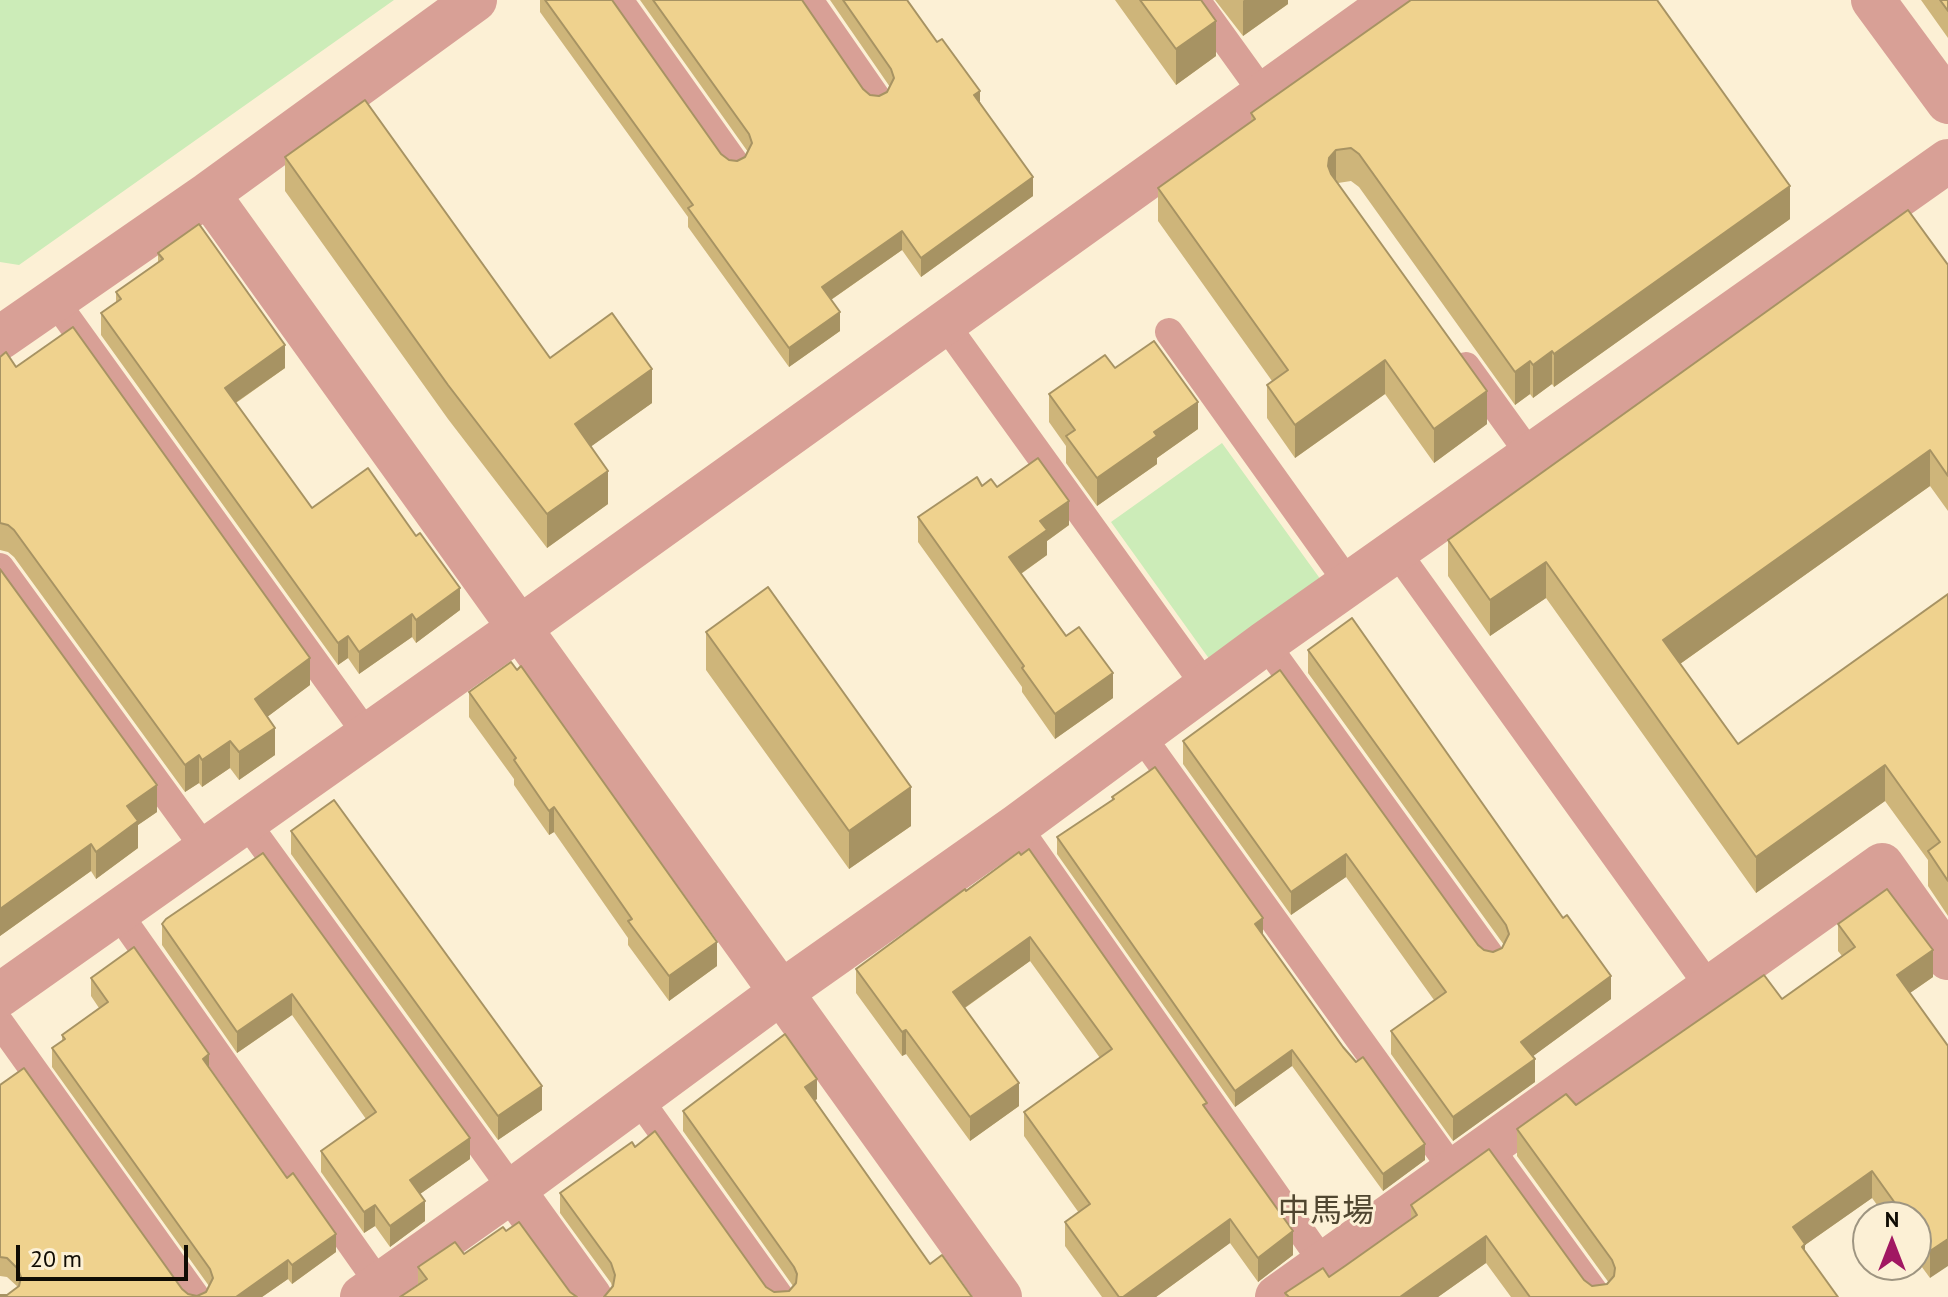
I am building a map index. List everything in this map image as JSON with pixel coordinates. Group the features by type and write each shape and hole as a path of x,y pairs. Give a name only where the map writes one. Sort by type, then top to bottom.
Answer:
{"street":[{"path":"2,331 55,301 208,194 475,0"},
{"path":"0,995 368,736 1395,0"},
{"path":"1873,0 1948,102"},
{"path":"381,1290 780,993 1017,826 1205,685 1948,161"},
{"path":"208,194 1000,1297"},
{"path":"1277,1297 1882,865 1948,958"},
{"path":"513,1190 590,1297"}],"lane":[{"path":"619,0 735,163"},
{"path":"809,0 877,98"},
{"path":"1196,0 1263,93"},
{"path":"55,301 368,736"},
{"path":"945,324 1205,685"},
{"path":"1169,332 1349,584"},
{"path":"1448,339 1531,456"},
{"path":"1396,551 1710,988"},
{"path":"0,567 206,850"},
{"path":"1265,643 1492,958"},
{"path":"1140,734 1472,1159 1598,1297"},
{"path":"246,822 513,1190"},
{"path":"1017,826 1324,1264"},
{"path":"118,913 381,1290"},
{"path":"0,1023 196,1297"},
{"path":"638,1098 780,1297"}],"green space":[{"path":"0,0 394,0 19,265 0,262"},
{"path":"1222,443 1321,580 1210,660 1111,522"}],"building":[{"path":"545,0 612,0 721,154 737,161 745,157 752,143 749,134 653,0 802,0 863,89 870,95 879,96 887,92 894,78 891,69 843,0 907,0 937,42 942,39 980,91 974,95 1033,177 921,258 902,231 822,287 840,312 789,348 688,208 693,205"},
{"path":"1140,0 1201,0 1216,21 1176,49"},
{"path":"1411,0 1657,0 1790,186 1554,354 1552,351 1533,365 1530,361 1515,372 1359,154 1351,148 1336,150 1329,158 1331,174 1487,391 1434,429 1385,360 1295,425 1267,385 1288,370 1158,188 1255,119 1251,113"},
{"path":"1940,0 1948,0 1948,11"},
{"path":"365,100 550,358 612,313 652,369 575,424 608,471 547,514 448,385 285,157"},
{"path":"1908,210 1948,265 1948,476 1930,450 1663,640 1738,744 1948,594 1948,881 1928,851 1940,842 1885,765 1756,857 1546,562 1490,600 1448,540"},
{"path":"199,224 285,345 225,388 312,508 368,468 416,536 420,533 460,588 416,620 412,614 359,652 348,636 338,643 101,313 121,299 116,292 163,259 158,253"},
{"path":"73,327 310,658 255,699 275,728 239,752 230,741 202,760 199,755 185,765 14,530 0,523 0,357 6,352 16,367"},
{"path":"1154,341 1198,402 1154,432 1157,436 1097,478 1066,436 1075,430 1049,394 1105,355 1115,368"},
{"path":"1038,458 1069,501 1040,521 1047,530 1009,557 1066,636 1079,627 1113,673 1055,714 918,517 977,477 982,486 991,479 997,487"},
{"path":"0,569 157,785 127,806 138,821 96,852 91,844 0,909"},
{"path":"768,587 911,787 849,831 706,632"},
{"path":"1352,618 1563,918 1567,915 1611,976 1521,1042 1535,1059 1453,1117 1391,1031 1446,992 1346,854 1291,892 1183,741 1280,670 1478,945 1493,952 1502,948 1509,934 1506,925 1308,650"},
{"path":"511,662 517,670 521,666 717,942 669,976 628,921 632,919 554,807 549,811 469,692"},
{"path":"1155,767 1263,918 1255,924 1343,1047 1356,1062 1363,1057 1425,1144 1383,1174 1292,1050 1235,1091 1057,837"},
{"path":"334,800 542,1086 498,1116 291,831"},
{"path":"1029,849 1207,1103 1203,1105 1293,1231 1258,1258 1230,1219 1119,1297 1065,1222 1090,1204 1024,1112 1112,1049 1030,937 953,992 1019,1083 970,1117 856,969 965,889 1019,852 1021,855"},
{"path":"263,853 470,1138 410,1180 425,1201 390,1226 375,1205 364,1212 321,1151 376,1112 292,994 237,1032 162,924"},
{"path":"1887,889 1933,950 1897,975 1948,1046 1948,1239 1932,1250 1932,1201 1894,1201 1872,1171 1793,1227 1805,1244 1802,1247 1838,1297 1530,1297 1486,1236 1400,1297 1289,1297 1285,1293 1323,1268 1329,1277 1345,1266 1417,1215 1411,1205 1489,1149 1584,1280 1592,1286 1607,1284 1614,1276 1612,1260 1517,1129 1566,1094 1576,1105 1764,975 1782,999 1855,947 1838,924"},
{"path":"134,947 209,1054 203,1059 287,1178 293,1173 336,1234 292,1265 288,1260 236,1297 0,1297 19,1286 21,1277 7,1258 0,1257 0,1085 24,1068 182,1289 197,1296 206,1292 213,1278 210,1269 52,1048 65,1039 62,1035 108,1002 91,978"},
{"path":"785,1034 817,1079 805,1087 930,1264 942,1255 972,1297 604,1297 613,1286 615,1275 611,1263 560,1193 632,1142 635,1147 655,1131 766,1287 774,1292 789,1291 796,1283 794,1267 683,1111"},
{"path":"519,1222 570,1292 577,1297 400,1297 427,1279 418,1267 455,1242 464,1254 503,1227 506,1231"}],"district":[{"name":"中馬場","path":"1326,1212"}]}
